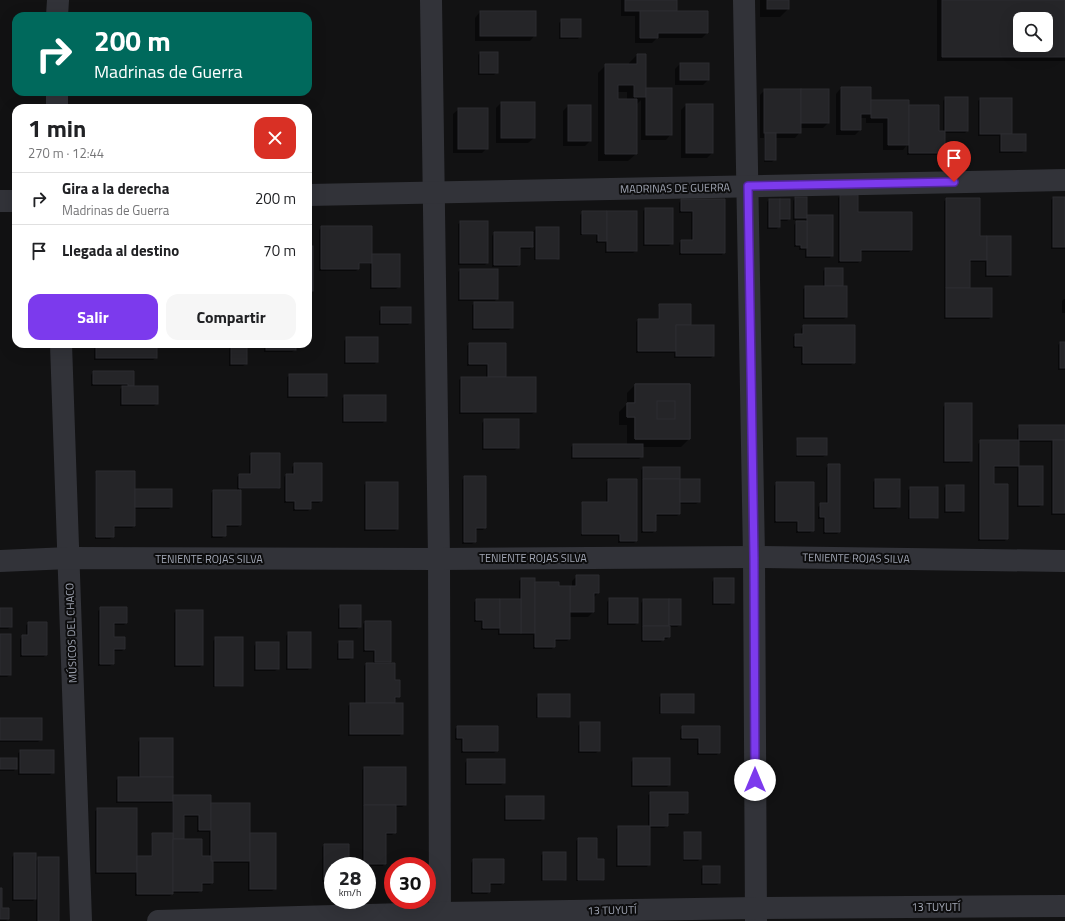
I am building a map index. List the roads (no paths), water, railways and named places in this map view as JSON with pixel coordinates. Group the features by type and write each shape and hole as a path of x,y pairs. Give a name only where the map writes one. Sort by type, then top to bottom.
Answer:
{"street":[{"path":"57,12 58,0"},
{"path":"432,0 439,559 440,917"},
{"path":"744,0 754,557 756,914"},
{"name":"MADRINAS DE GUERRA","path":"312,195 1065,180"},
{"path":"0,201 12,201"},
{"name":"MÚSICOS DEL CHACO","path":"62,348 82,921"},
{"name":"TENIENTE ROJAS SILVA","path":"0,560 69,558 439,559 754,557 1065,561"},
{"name":"13 TUYUTÍ","path":"158,921 756,914 1065,906"}]}
